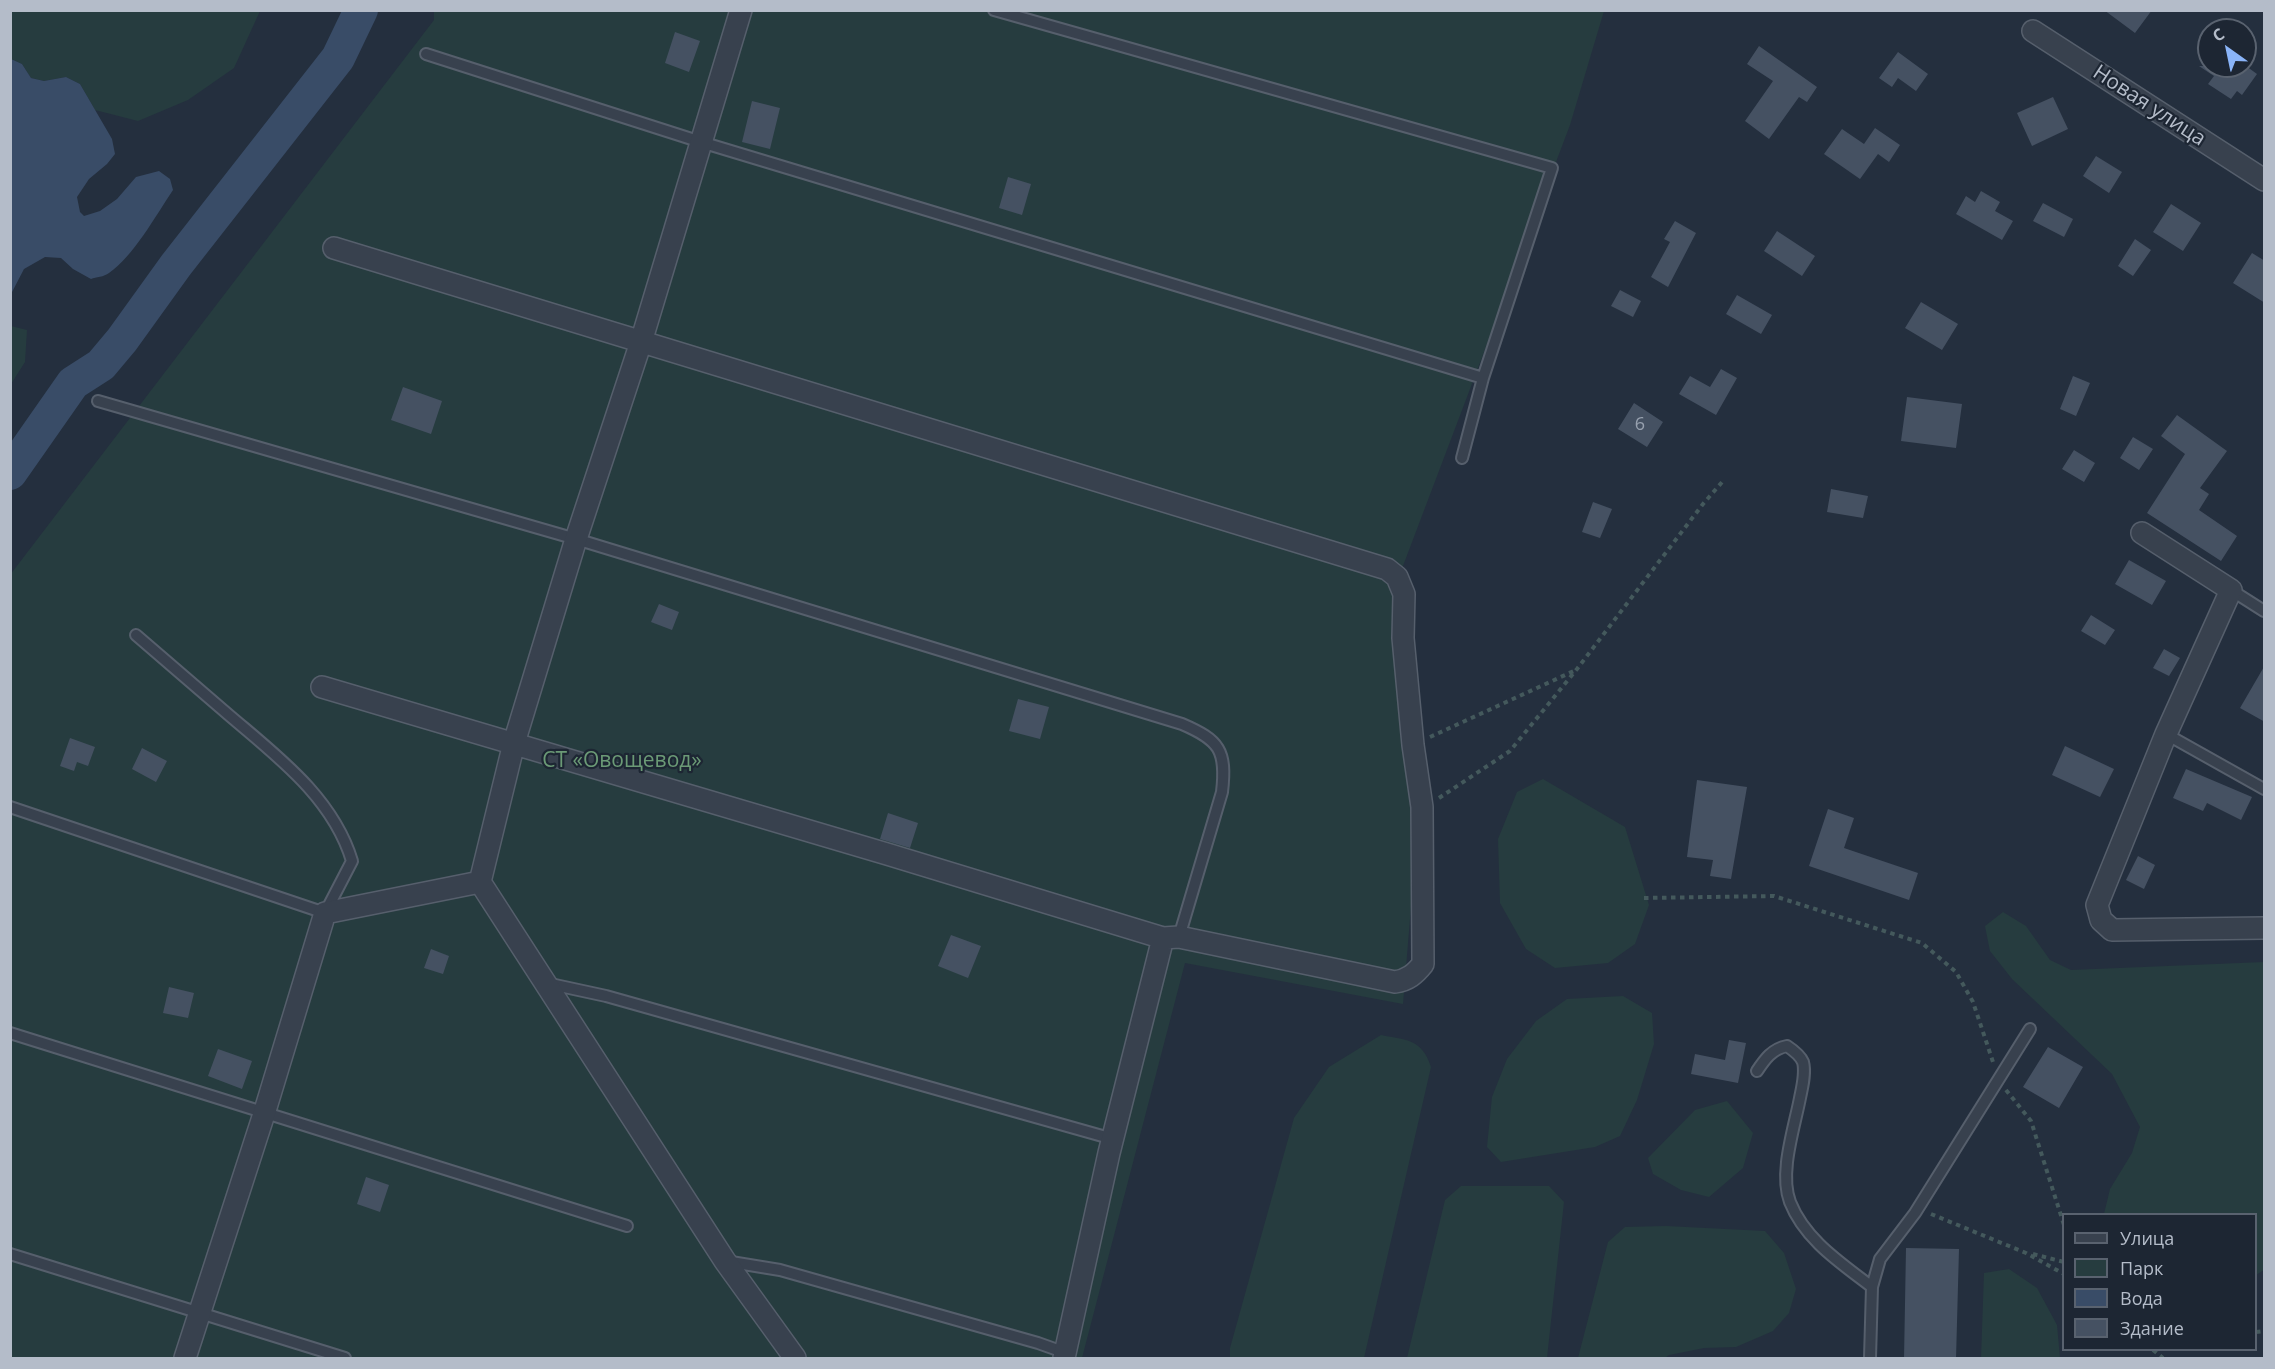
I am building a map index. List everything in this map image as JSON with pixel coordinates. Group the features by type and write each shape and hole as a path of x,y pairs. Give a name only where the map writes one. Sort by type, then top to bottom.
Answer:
{"street":[{"path":"741,10 641,342 576,539 514,743 480,882 725,1261 795,1359"},
{"name":"Новая улица","path":"2032,31 2265,180"},
{"path":"322,687 1171,937 1395,982 1404,981 1416,973 1423,964 1422,807 1413,745 1403,638 1404,594 1397,577 1387,569 334,249"},
{"path":"2142,533 2231,590 2166,734 2097,905 2101,920 2112,930 2265,928"},
{"path":"185,1359 264,1114 325,913 480,882"},
{"path":"1065,1356 1113,1139 1171,937"}],"lane":[{"path":"994,10 1552,168 1484,378 1462,458"},
{"path":"426,54 701,142 1484,378"},
{"path":"98,401 576,539 1171,720 1207,735 1223,757 1222,792 1171,937"},
{"path":"2231,590 2265,611"},
{"path":"10,807 325,913 352,861 346,839 327,809 287,765 136,635"},
{"path":"2166,734 2265,789"},
{"path":"546,983 617,1000 1113,1139"},
{"path":"1870,1359 1872,1287 1880,1259 1918,1209 2030,1029"},
{"path":"10,1033 627,1226"},
{"path":"1757,1071 1768,1055 1780,1047 1787,1046 1797,1053 1803,1063 1803,1083 1786,1167 1789,1200 1800,1223 1824,1251 1872,1287"},
{"path":"10,1254 345,1359"},
{"path":"725,1261 780,1270 1038,1343 1065,1356"}],"path":[{"path":"1422,807 1449,793 1510,751 1724,480"},
{"path":"1413,745 1577,669"},
{"path":"1644,898 1774,896 1922,943 1956,972 1974,1002 1998,1079 2031,1121 2062,1219"},
{"path":"1918,1209 2026,1253 2062,1273"},
{"path":"2026,1253 2062,1262"}],"green space":[{"path":"11,11 260,11 234,68 188,100 138,121 95,110 80,84 66,77 44,81 31,78 22,64 11,59"},
{"name":"СТ «Овощевод»","path":"434,11 1604,11 1570,125 1395,587 1417,834 1403,1004 1185,963 1082,1358 11,1358 10,575 434,20"},
{"path":"11,326 27,330 25,362 11,384"},
{"path":"1543,779 1625,827 1649,905 1635,944 1608,963 1555,968 1526,949 1500,903 1498,839 1517,792"},
{"path":"2003,912 2026,926 2050,960 2071,970 2264,962 2264,1270 2257,1274 2257,1213 2104,1213 2110,1189 2132,1153 2140,1127 2112,1074 2012,979 1990,951 1985,926"},
{"path":"1623,996 1652,1013 1654,1044 1637,1100 1620,1136 1595,1147 1501,1162 1487,1147 1492,1097 1507,1059 1536,1021 1567,999"},
{"path":"1381,1035 1412,1042 1423,1051 1431,1067 1364,1358 1230,1358 1230,1348 1294,1118 1329,1067"},
{"path":"1727,1101 1753,1133 1743,1168 1709,1197 1681,1190 1653,1174 1648,1158 1695,1110"},
{"path":"1461,1186 1549,1186 1564,1202 1547,1358 1407,1358 1445,1200"},
{"path":"1666,1226 1765,1231 1784,1253 1796,1289 1789,1313 1773,1331 1736,1347 1704,1348 1669,1355 1665,1358 1578,1358 1608,1242 1625,1227"},
{"path":"2009,1269 2037,1288 2057,1325 2060,1358 1981,1358 1984,1273"}],"water":[{"path":"11,59 22,64 31,78 44,81 66,77 80,84 112,139 115,154 89,179 77,197 80,212 84,216 100,211 117,199 136,177 159,171 170,179 173,190 152,223 118,266 105,275 91,279 73,269 61,258 45,257 24,269 11,294"}],"building":[{"path":"2104,10 2152,10 2135,33"},
{"path":"675,32 700,41 689,72 665,63"},
{"path":"1759,46 1817,87 1807,102 1799,97 1769,139 1745,121 1773,81 1747,64"},
{"path":"1898,52 1928,74 1916,91 1898,78 1892,87 1879,78"},
{"path":"2212,78 2254,78 2242,95 2237,91 2231,99 2208,84"},
{"path":"2053,97 2068,129 2032,146 2017,113"},
{"path":"752,101 780,108 770,149 742,142"},
{"path":"1875,128 1900,145 1889,162 1878,154 1860,179 1824,154 1842,129 1864,144"},
{"path":"2096,156 2122,172 2109,193 2083,176"},
{"path":"1008,177 1031,184 1022,215 999,208"},
{"path":"1981,191 2000,202 1995,211 2013,221 2002,240 1956,214 1966,196 1975,202"},
{"path":"2043,203 2073,219 2064,237 2033,221"},
{"path":"2171,204 2201,223 2183,251 2153,232"},
{"path":"1675,221 1696,233 1668,287 1651,277 1670,242 1664,239"},
{"path":"1777,231 1815,256 1802,276 1764,251"},
{"path":"2135,239 2151,250 2133,276 2118,266"},
{"path":"2252,253 2265,261 2265,303 2233,283"},
{"path":"1620,290 1641,301 1633,317 1611,306"},
{"path":"1737,295 1772,315 1761,334 1726,314"},
{"path":"1921,302 1958,324 1942,350 1905,328"},
{"path":"1721,369 1737,378 1716,415 1679,394 1690,376 1710,387"},
{"path":"2073,376 2090,383 2076,416 2060,409"},
{"path":"403,387 442,401 431,434 391,420"},
{"path":"1907,397 1962,404 1956,448 1901,441"},
{"path":"1634,403 1663,422 1647,447 1618,429"},
{"path":"2177,415 2227,451 2200,488 2209,494 2199,510 2237,536 2221,561 2147,513 2185,454 2161,436"},
{"path":"2133,437 2153,449 2139,470 2120,458"},
{"path":"2074,450 2095,463 2084,482 2062,469"},
{"path":"1831,489 1868,496 1863,518 1827,512"},
{"path":"1593,502 1612,509 1600,538 1582,532"},
{"path":"2129,560 2166,581 2152,605 2115,584"},
{"path":"659,604 679,612 672,630 651,622"},
{"path":"2091,615 2115,630 2105,645 2081,631"},
{"path":"2164,649 2180,658 2169,676 2153,668"},
{"path":"2265,665 2265,722 2240,708"},
{"path":"1018,699 1049,707 1040,739 1009,731"},
{"path":"70,738 95,747 88,766 77,762 74,771 60,766"},
{"path":"2065,746 2114,769 2100,797 2052,775"},
{"path":"142,748 167,761 156,782 132,769"},
{"path":"2186,769 2252,797 2241,820 2207,803 2203,811 2173,798"},
{"path":"1697,780 1747,787 1731,879 1710,876 1713,860 1687,857"},
{"path":"1828,809 1854,818 1844,848 1918,873 1909,900 1809,866"},
{"path":"888,813 918,823 910,848 880,839"},
{"path":"2138,856 2155,865 2144,889 2126,880"},
{"path":"951,935 981,946 968,978 938,966"},
{"path":"431,949 449,956 443,974 424,968"},
{"path":"169,987 194,993 188,1018 163,1013"},
{"path":"1729,1040 1746,1043 1738,1083 1691,1074 1695,1054 1725,1060"},
{"path":"2048,1047 2083,1067 2059,1108 2023,1087"},
{"path":"218,1049 252,1061 242,1089 208,1076"},
{"path":"366,1177 389,1185 380,1212 357,1204"},
{"path":"1906,1248 1959,1249 1956,1359 1904,1359"}],"waterway":[{"path":"10,473 73,383 101,365 122,340 176,265 338,58 361,10"}]}
